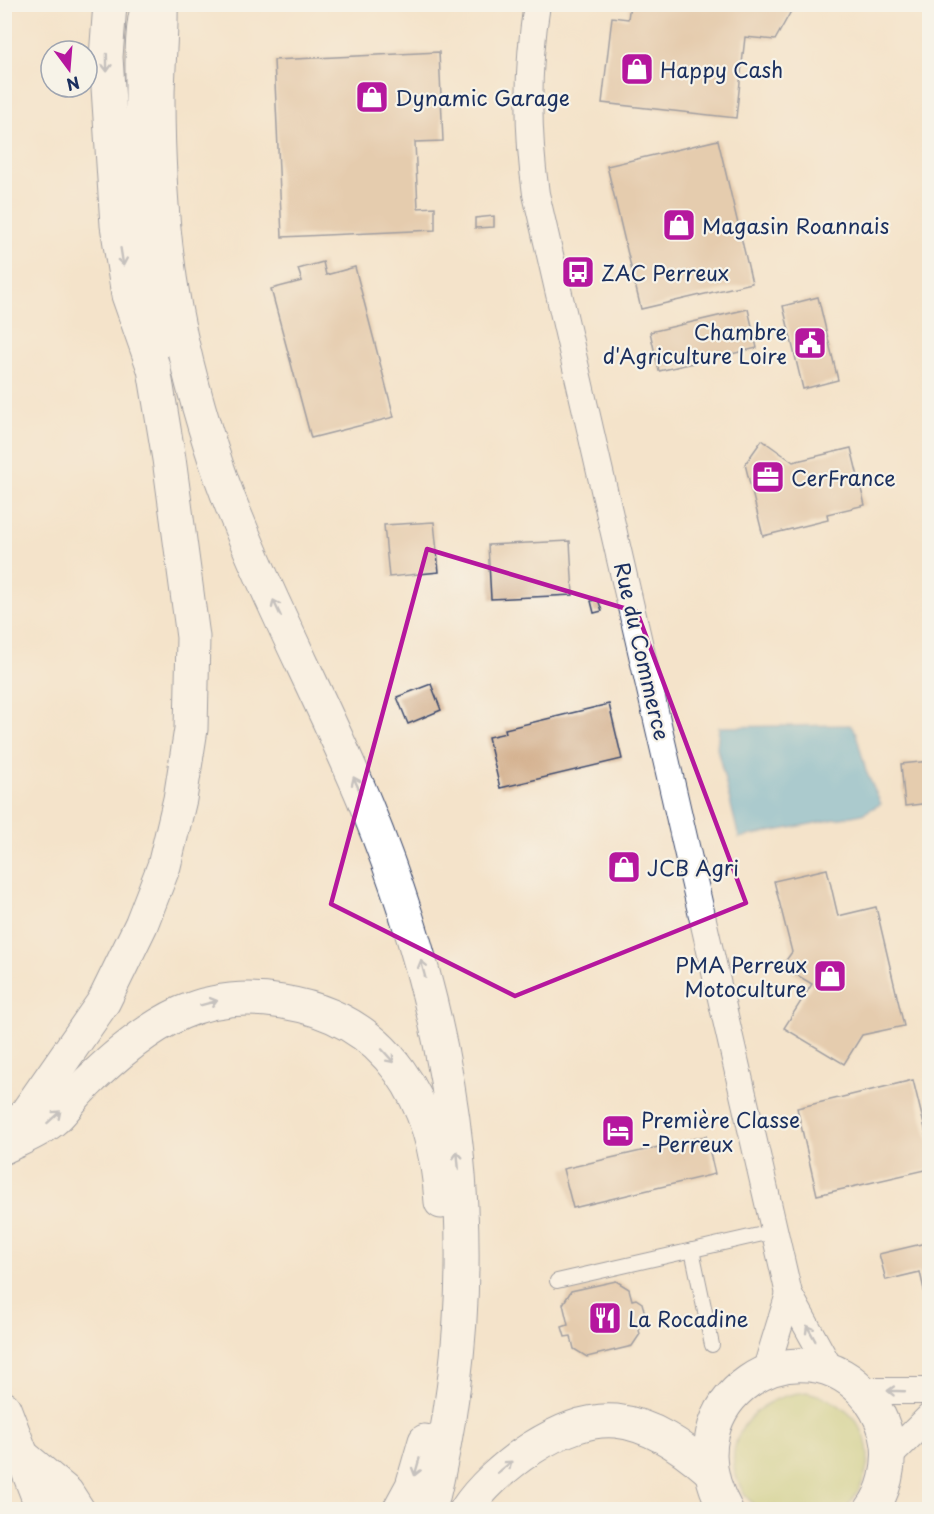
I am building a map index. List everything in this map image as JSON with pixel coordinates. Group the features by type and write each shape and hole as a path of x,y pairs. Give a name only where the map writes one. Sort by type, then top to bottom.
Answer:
{"main road":[{"path":"4,1146 105,1001 141,925 164,866 180,799 191,729 193,637 169,459 154,369 128,296 117,225 106,57 110,4"},
{"path":"148,4 142,61 141,142 155,293 154,369"},
{"path":"161,4 158,97 161,213 186,360 236,519 366,805 394,881 415,941 435,1014 451,1090 459,1162 463,1301 456,1378 446,1441 430,1509"},
{"path":"4,1146 52,1121 82,1088 147,1033 180,1014 205,1004 228,999 261,998 295,1004 323,1011 353,1026 378,1045 400,1070 419,1101 430,1129 440,1193 443,1234 442,1302 427,1432 412,1486 399,1509"},
{"path":"726,1509 716,1491 710,1470 710,1440 720,1411 747,1382 765,1372 798,1365 832,1372 862,1391 877,1410 887,1433 889,1457 885,1482 870,1509"},
{"path":"4,1408 43,1509"},
{"path":"466,1509 478,1491 504,1466 559,1434 588,1424 615,1421 663,1436 710,1470"},
{"path":"21,1454 67,1493 78,1509"}],"street":[{"name":"Rue du Commerce","path":"537,4 531,42 529,118 536,194 789,1294 832,1372"},
{"name":"Rue du Commerce","path":"765,1372 789,1294"},
{"path":"862,1391 930,1391"},
{"path":"889,1457 930,1416"}],"lane":[{"path":"557,1281 776,1231"},
{"path":"692,1250 712,1345"}],"highlighted area":[{"path":"427,549 637,612 746,903 515,996 331,904"}],"green space":[{"path":"807,1392 828,1399 845,1410 857,1423 865,1438 868,1455 866,1473 858,1491 845,1509 758,1509 743,1491 735,1472 734,1453 739,1435 749,1419 765,1406 784,1396"}],"water":[{"path":"850,725 856,733 866,771 881,804 862,814 739,838 717,748 719,727"}],"building":[{"path":"630,4 795,4 775,40 745,37 736,118 602,103 612,17 628,19"},
{"path":"439,52 443,141 415,142 418,208 435,207 435,230 282,237 274,60"},
{"name":"Magasin Roannais","path":"718,140 752,283 641,309 607,166"},
{"path":"494,216 494,227 475,228 475,218"},
{"path":"323,262 326,275 355,267 394,417 311,438 271,289 302,281 298,269"},
{"path":"818,297 838,380 803,389 783,306"},
{"path":"748,309 757,348 659,371 650,332"},
{"path":"762,440 793,462 851,448 865,505 827,514 828,520 763,536 745,464"},
{"path":"434,522 439,572 389,577 384,525"},
{"path":"570,541 573,595 491,599 488,545"},
{"path":"598,599 602,611 594,613 591,601"},
{"path":"431,684 441,710 408,724 397,697"},
{"path":"609,704 622,759 500,788 488,737 506,733 505,729"},
{"path":"930,761 930,803 905,806 901,764"},
{"path":"827,869 838,916 876,907 904,1026 862,1035 844,1064 784,1028 812,984 782,966 792,952 774,881"},
{"path":"913,1080 930,1149 930,1169 817,1195 797,1108"},
{"path":"706,1136 715,1174 573,1208 563,1169"},
{"path":"930,1242 929,1312 920,1272 886,1280 879,1254"},
{"name":"La Rocadine","path":"616,1281 629,1289 632,1300 636,1299 642,1303 645,1314 642,1321 637,1322 640,1334 632,1346 587,1357 574,1349 571,1336 565,1337 562,1327 568,1325 563,1304 571,1291"}],"place":[{"name":"Happy Cash","path":"637,69"},
{"name":"Dynamic Garage","path":"372,97"},
{"name":"Magasin Roannais","path":"679,225"},
{"name":"ZAC Perreux","path":"578,272"},
{"name":"Chambre d'Agriculture Loire","path":"810,343"},
{"name":"CerFrance","path":"768,477"},
{"name":"JCB Agri","path":"624,867"},
{"name":"PMA Perreux Motoculture","path":"830,976"},
{"name":"Première Classe - Perreux","path":"618,1131"},
{"name":"La Rocadine","path":"605,1318"}]}
